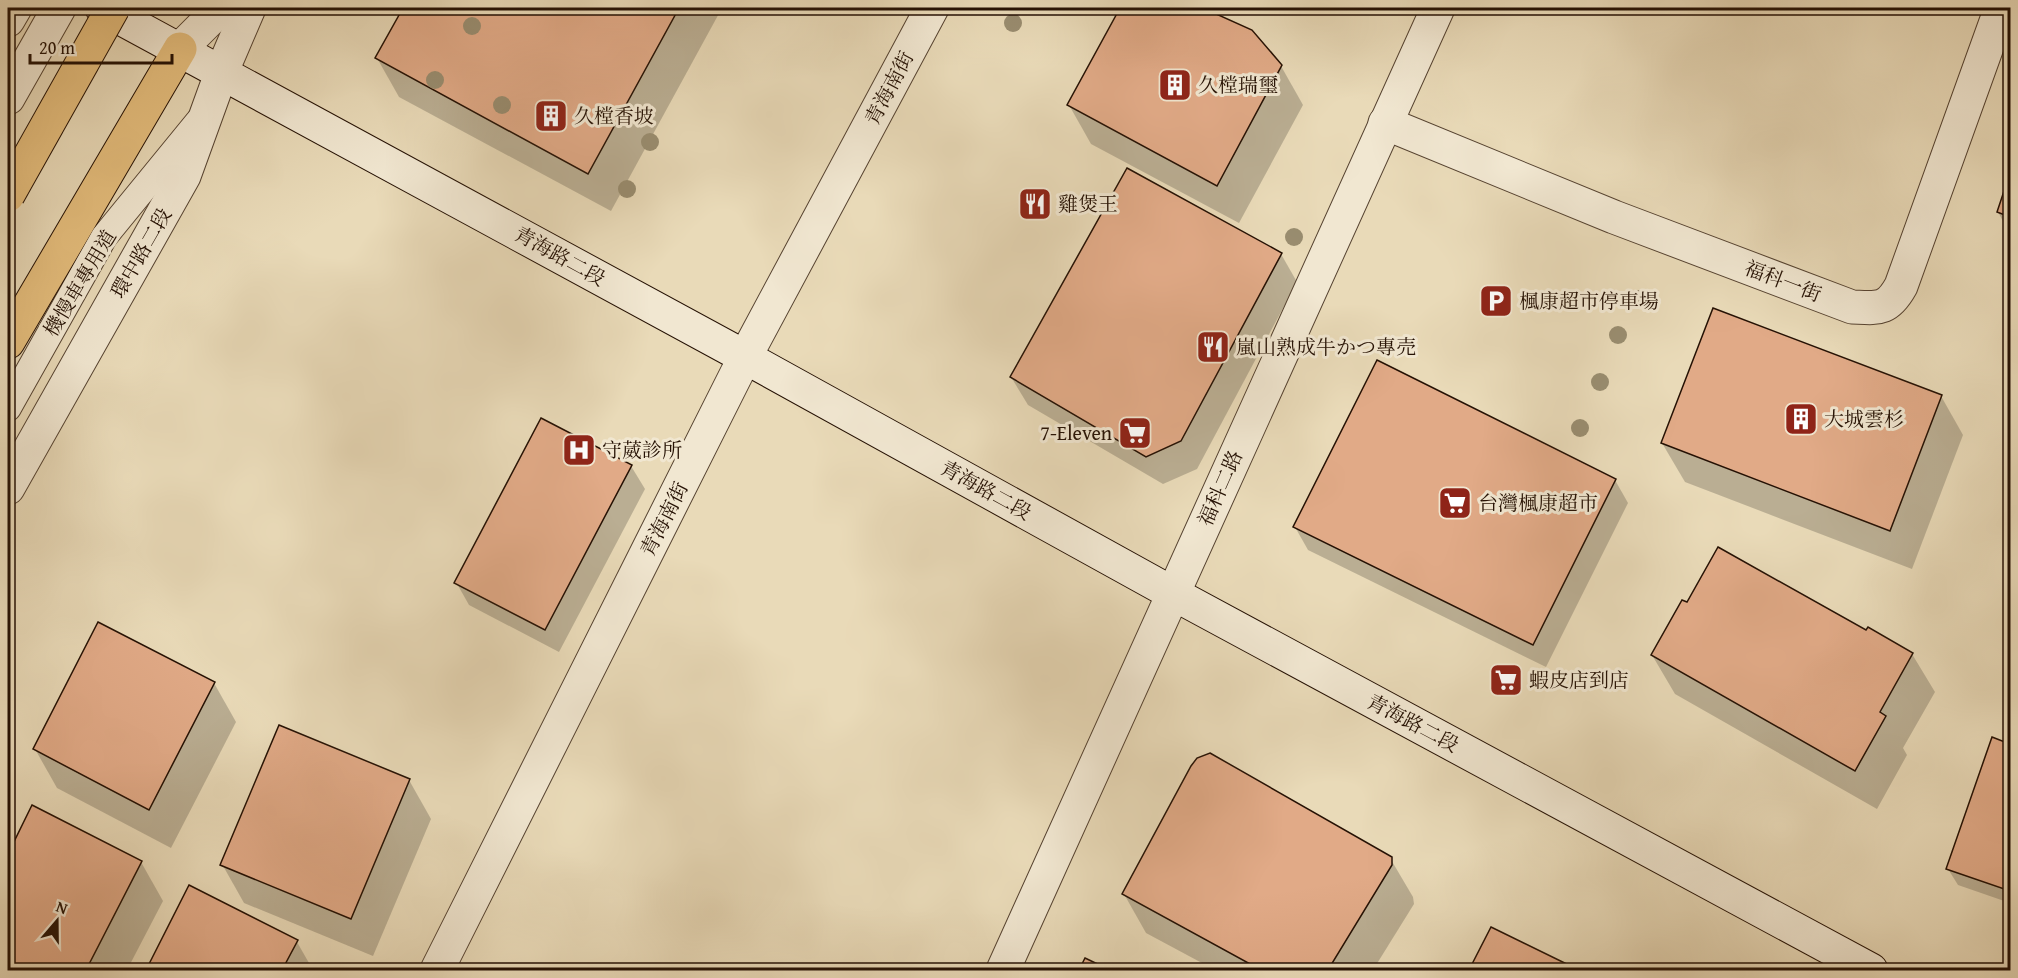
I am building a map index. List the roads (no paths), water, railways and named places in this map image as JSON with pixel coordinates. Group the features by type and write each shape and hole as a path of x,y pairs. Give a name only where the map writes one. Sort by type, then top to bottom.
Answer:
{"highway":[{"path":"8,195 113,8"},
{"path":"8,342 180,49"}],"street":[{"path":"8,20 15,8"},
{"path":"8,98 59,8"},
{"name":"青海路二段","path":"102,8 222,71 1172,593 1871,970"},
{"path":"180,49 221,8"},
{"name":"環中路二段","path":"8,488 184,176 222,71 249,8"},
{"name":"青海南街","path":"437,970 745,357 932,8"},
{"name":"福科一街","path":"1385,123 1603,213 1852,307 1877,308 1893,301 1901,286 2001,8"},
{"name":"福科二路","path":"1004,970 1385,123 1429,11"}],"lane":[{"name":"機慢車專用道","path":"8,408 104,237 208,110"}],"place":[{"name":"久樘瑞璽","path":"1175,85"},
{"name":"久樘香坡","path":"551,116"},
{"name":"雞煲王","path":"1035,204"},
{"name":"楓康超市停車場","path":"1496,301"},
{"name":"嵐山熟成牛かつ專売","path":"1213,347"},
{"name":"大城雲杉","path":"1801,419"},
{"name":"7-Eleven","path":"1135,433"},
{"name":"守葳診所","path":"579,450"},
{"name":"台灣楓康超市","path":"1455,503"},
{"name":"蝦皮店到店","path":"1506,680"}]}
